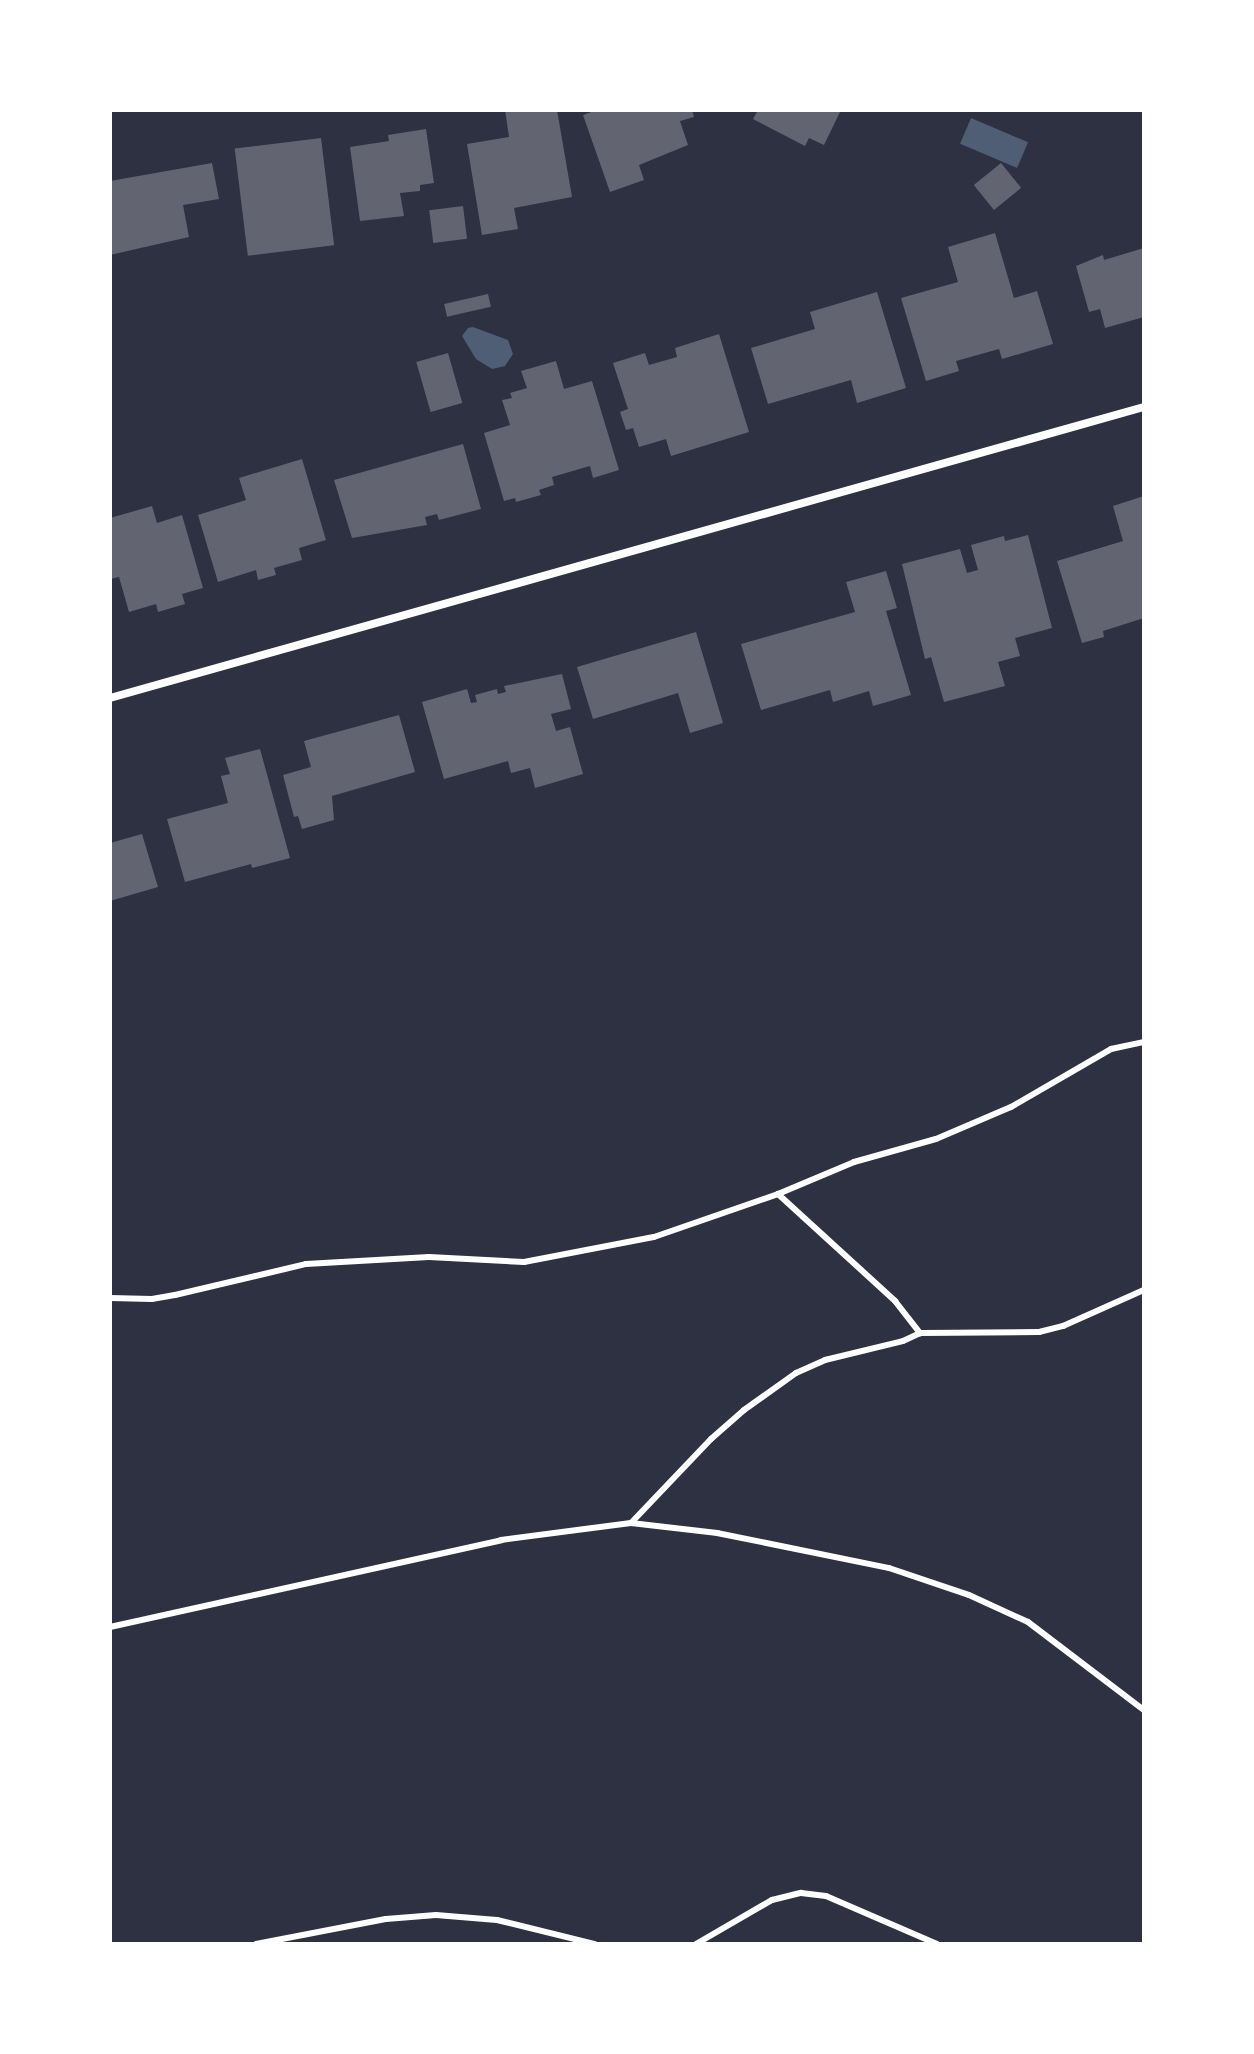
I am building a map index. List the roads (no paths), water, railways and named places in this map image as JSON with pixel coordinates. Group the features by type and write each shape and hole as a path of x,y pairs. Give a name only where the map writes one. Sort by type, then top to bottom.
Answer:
{"street":[{"path":"110,698 1144,407"}],"lane":[{"path":"110,1298 163,1297 306,1264 429,1257 524,1262 579,1254 654,1237 778,1194 854,1162 936,1139 1011,1107 1111,1049 1144,1042"},
{"path":"778,1194 884,1290 920,1333"},
{"path":"631,1523 711,1439 772,1388 825,1360 903,1341 920,1333 1039,1332 1063,1326 1144,1290"},
{"path":"110,1627 501,1540 631,1523 717,1533 889,1568 969,1595 1028,1622 1144,1710"},
{"path":"696,1944 772,1900 801,1893 826,1896 937,1944"},
{"path":"256,1944 386,1919 436,1915 497,1920 595,1944"}],"water":[{"path":"971,118 1028,142 1017,168 960,144"},
{"path":"473,327 508,340 513,354 505,366 492,369 476,359 462,336"}]}
